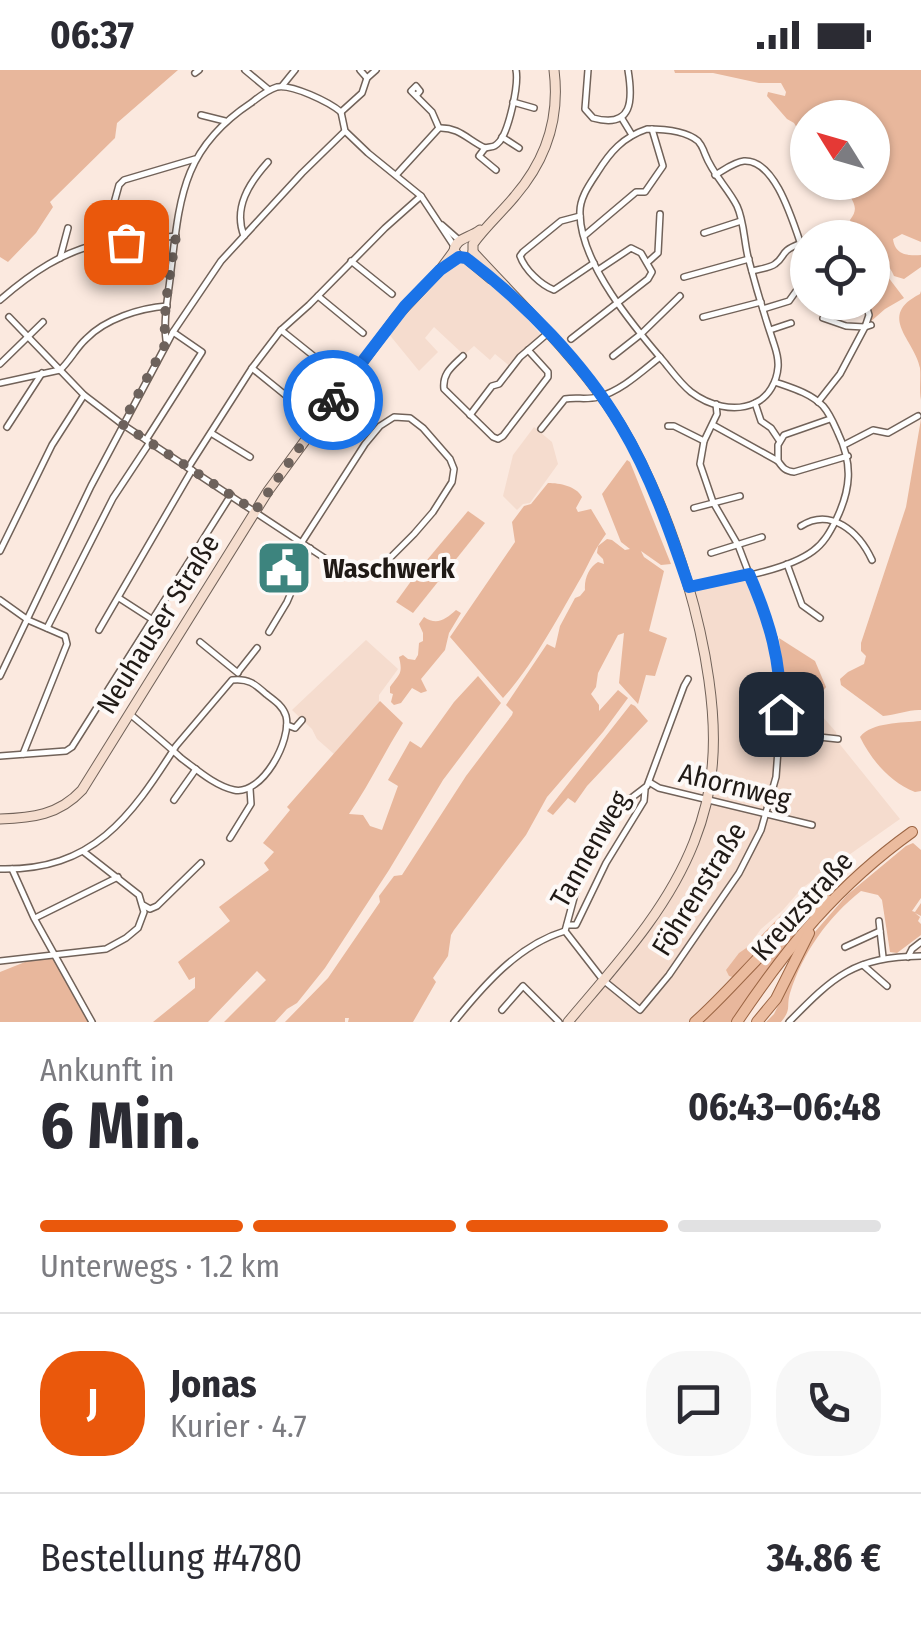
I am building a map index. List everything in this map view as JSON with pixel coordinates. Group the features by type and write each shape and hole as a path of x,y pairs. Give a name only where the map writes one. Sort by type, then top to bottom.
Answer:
{"main road":[{"name":"Kreuzstraße","path":"736,1022 822,909 869,865 916,830"},
{"path":"695,1022 784,931 840,891"},
{"path":"758,1022 776,999 822,909"}],"street":[{"path":"244,70 268,90"},
{"path":"282,86 295,70"},
{"path":"360,70 368,78"},
{"path":"341,112 362,93 376,70"},
{"path":"496,170 479,156 502,138 518,78 516,70"},
{"name":"Neuhauser Straße","path":"0,819 44,815 72,800 87,782 255,511 318,421 398,314 529,180 543,155 554,118 554,70"},
{"path":"588,70 585,109 598,120 609,121 622,117 630,103 628,70"},
{"path":"166,343 180,200 196,159 225,121 268,90 282,86 321,98 341,112 346,131 421,196 439,222 582,371 621,426 652,485 689,587 706,663 712,770 694,840 670,890 632,946 568,1022"},
{"path":"416,96 432,112 439,128"},
{"path":"512,102 534,108"},
{"path":"201,115 225,121"},
{"path":"622,117 632,134"},
{"path":"439,128 458,131 486,148"},
{"path":"397,174 439,128"},
{"path":"584,236 636,192 644,192 662,166 652,129"},
{"path":"652,129 678,132 697,140 736,206 778,354 775,382 756,403 734,408 692,392 617,303 584,236 582,200 594,178 618,145 632,134 652,129"},
{"path":"0,676 122,424 166,343 214,269 346,131"},
{"path":"502,138 519,148"},
{"path":"103,244 119,185 124,180 196,159"},
{"path":"715,175 745,161 763,167 791,220"},
{"path":"244,236 240,222 244,196 268,162"},
{"path":"99,630 210,433 280,330 421,196"},
{"path":"648,262 658,253 660,214"},
{"path":"580,216 561,221 520,256 554,290 595,262"},
{"path":"704,232 741,221"},
{"path":"60,258 68,228"},
{"path":"0,300 28,275 60,258 103,244 176,236"},
{"path":"108,264 122,243"},
{"path":"571,340 651,276 652,268 631,248 598,270"},
{"path":"752,271 774,265 790,249"},
{"path":"684,277 748,259"},
{"path":"351,261 392,294"},
{"path":"318,296 363,333"},
{"path":"613,356 680,296"},
{"path":"703,316 790,300"},
{"path":"0,383 60,370 98,328 152,307 167,306"},
{"path":"9,316 84,395 122,424 230,496 310,548 354,575 375,573 414,534 449,488 454,474 450,459 414,420 399,416 385,422 366,444 302,542"},
{"path":"828,320 846,326 868,326"},
{"path":"818,402 840,374 868,320"},
{"path":"0,364 44,322"},
{"path":"770,330 791,323"},
{"path":"280,330 331,370"},
{"path":"48,628 114,498 202,352 173,332"},
{"path":"470,415 492,386 499,384 548,333"},
{"path":"464,356 447,372 444,389 498,439 548,377 528,350"},
{"path":"541,429 565,399 601,396 660,357"},
{"path":"252,368 306,411"},
{"path":"7,427 42,374"},
{"path":"689,587 802,558 819,546 836,522 850,481 844,444 818,402 775,382"},
{"path":"0,551 52,445 84,395"},
{"path":"756,403 761,422 779,440 778,461"},
{"path":"668,426 704,441 717,414 716,404"},
{"path":"844,444 873,430 888,432 918,416"},
{"path":"779,440 790,432 831,419"},
{"path":"712,424 794,472 848,456"},
{"path":"210,433 250,457"},
{"name":"Föhrenstraße","path":"603,980 642,1010 721,902 756,843 776,777 781,709 774,639 738,545 713,502 700,464 704,441"},
{"path":"0,756 67,750 78,739 230,496"},
{"path":"694,508 740,496"},
{"path":"800,526 822,518 836,522 859,538 872,560"},
{"path":"711,553 762,537"},
{"path":"269,632 288,602 310,548"},
{"path":"788,564 802,605 820,618"},
{"path":"119,598 152,620"},
{"path":"0,600 28,620 65,636 67,644 23,754"},
{"path":"200,642 236,676 249,680 277,703 291,727"},
{"path":"0,869 54,864 84,852 100,839 136,804 173,751 257,648"},
{"path":"454,1022 487,983 517,957 566,928 578,883 600,839 630,799 649,782 688,679"},
{"path":"781,709 814,706"},
{"path":"129,713 196,769 236,791 250,789 274,762 291,727 302,720"},
{"path":"781,734 838,738"},
{"path":"174,800 196,769"},
{"name":"Ahornweg","path":"649,782 659,788 812,825"},
{"path":"230,838 251,804 250,789"},
{"name":"Tannenweg","path":"566,928 576,925 606,863 644,801 644,789"},
{"path":"84,852 134,890 150,909 201,864"},
{"path":"12,869 34,918 92,1022"},
{"path":"34,918 118,877"},
{"path":"0,961 106,949 140,925 143,904"},
{"path":"879,920 883,958"},
{"path":"566,928 603,980"},
{"path":"845,947 880,931"},
{"path":"908,957 921,942"},
{"path":"789,1022 848,969 883,958 921,956"},
{"path":"862,964 887,986"},
{"path":"502,1010 523,986 559,1022"}],"shaded area":[{"path":"0,70 178,70 117,123 115,138 50,202 53,207 36,233 8,262 0,257"},
{"path":"674,70 921,70 921,242 902,234 893,239 899,251 921,255 921,267 904,279 894,276 890,269 890,220 850,220 855,211 852,200 890,200 890,100 790,100 790,121 767,96 768,92 785,96 781,83 759,83 713,73"},
{"path":"466,261 516,306 541,335 512,368 495,354 490,360 474,346 464,355 434,327 425,338 438,352 419,371 388,333 455,262"},
{"path":"890,280 904,298 890,306"},
{"path":"921,291 921,400 920,368 899,320 907,302"},
{"path":"921,419 921,710 883,716 841,685 840,679 864,664 866,656 861,643 906,507"},
{"path":"534,427 552,442 558,464 530,503 517,510 503,496 513,455"},
{"path":"627,460 671,564 661,565 641,551 664,571 649,631 667,638 655,676 646,675 638,704 619,683 624,633 618,635 591,694 599,711 618,690 628,698 547,797 526,835 454,930 448,956 413,1022 348,1022 349,1018 345,1018 345,1022 285,1022 328,978 380,902 379,896 394,876 402,875 466,776 512,715 506,705 547,644 555,648 560,626 575,598 585,590 590,570 598,562 604,564 597,553 598,546 607,539 630,549 621,542 602,494"},
{"path":"548,483 576,490 582,497 578,512 591,509 606,534 545,640 503,698 450,637 515,542 512,522"},
{"path":"468,511 485,523 413,613 396,602 422,566"},
{"path":"743,578 752,585 771,639 785,709 815,708 900,819 802,888 761,929 747,948 733,980 690,1022 571,1022 671,891 706,808 714,713 694,603 697,590"},
{"path":"456,610 461,613 449,633 445,650 421,679 427,691 421,693 412,688 401,703 394,705 390,687 400,673 399,657 415,660 423,641 419,624 424,617 437,621"},
{"path":"779,638 815,661 826,687 814,704 786,706"},
{"path":"366,640 398,669 379,695 379,703 334,754 292,710"},
{"path":"478,676 501,703 443,780 325,968 297,1003 275,1022 224,1022 266,980 257,971 208,1022 153,1022 195,988 195,977 189,980 178,962 230,921 219,907 269,870 264,863 274,852 263,843 290,810 287,807 380,701 403,723 349,814 363,815 370,826 382,830 398,786 388,780 410,741 421,748"},
{"path":"631,704 648,721 575,803 568,798 553,815 547,811"},
{"path":"921,721 921,791 915,792 883,770 860,737 879,726"},
{"path":"913,843 921,850 921,898 912,911 921,903 921,916 915,913 920,917 921,935 897,953 890,952 882,900 878,895 861,891 827,924 809,950 795,978 784,1018 781,1022 766,1022 774,1014 814,933 847,895"},
{"path":"839,871 843,873 835,886 753,956 736,978 729,976 726,970 739,953 800,896"},
{"path":"814,913 731,1022 699,1022 781,938"},
{"path":"54,956 91,1022 0,1022 0,972 35,958"}],"way so far":[{"path":"126,242 176,236 166,343 122,424 255,511 333,400"}],"place":[{"name":"Waschwerk","path":"284,568"}],"route":[{"path":"333,400 405,306 440,270 459,257 466,258 516,300 566,352 609,407 652,485 689,587 749,574 774,639 781,714"}]}
